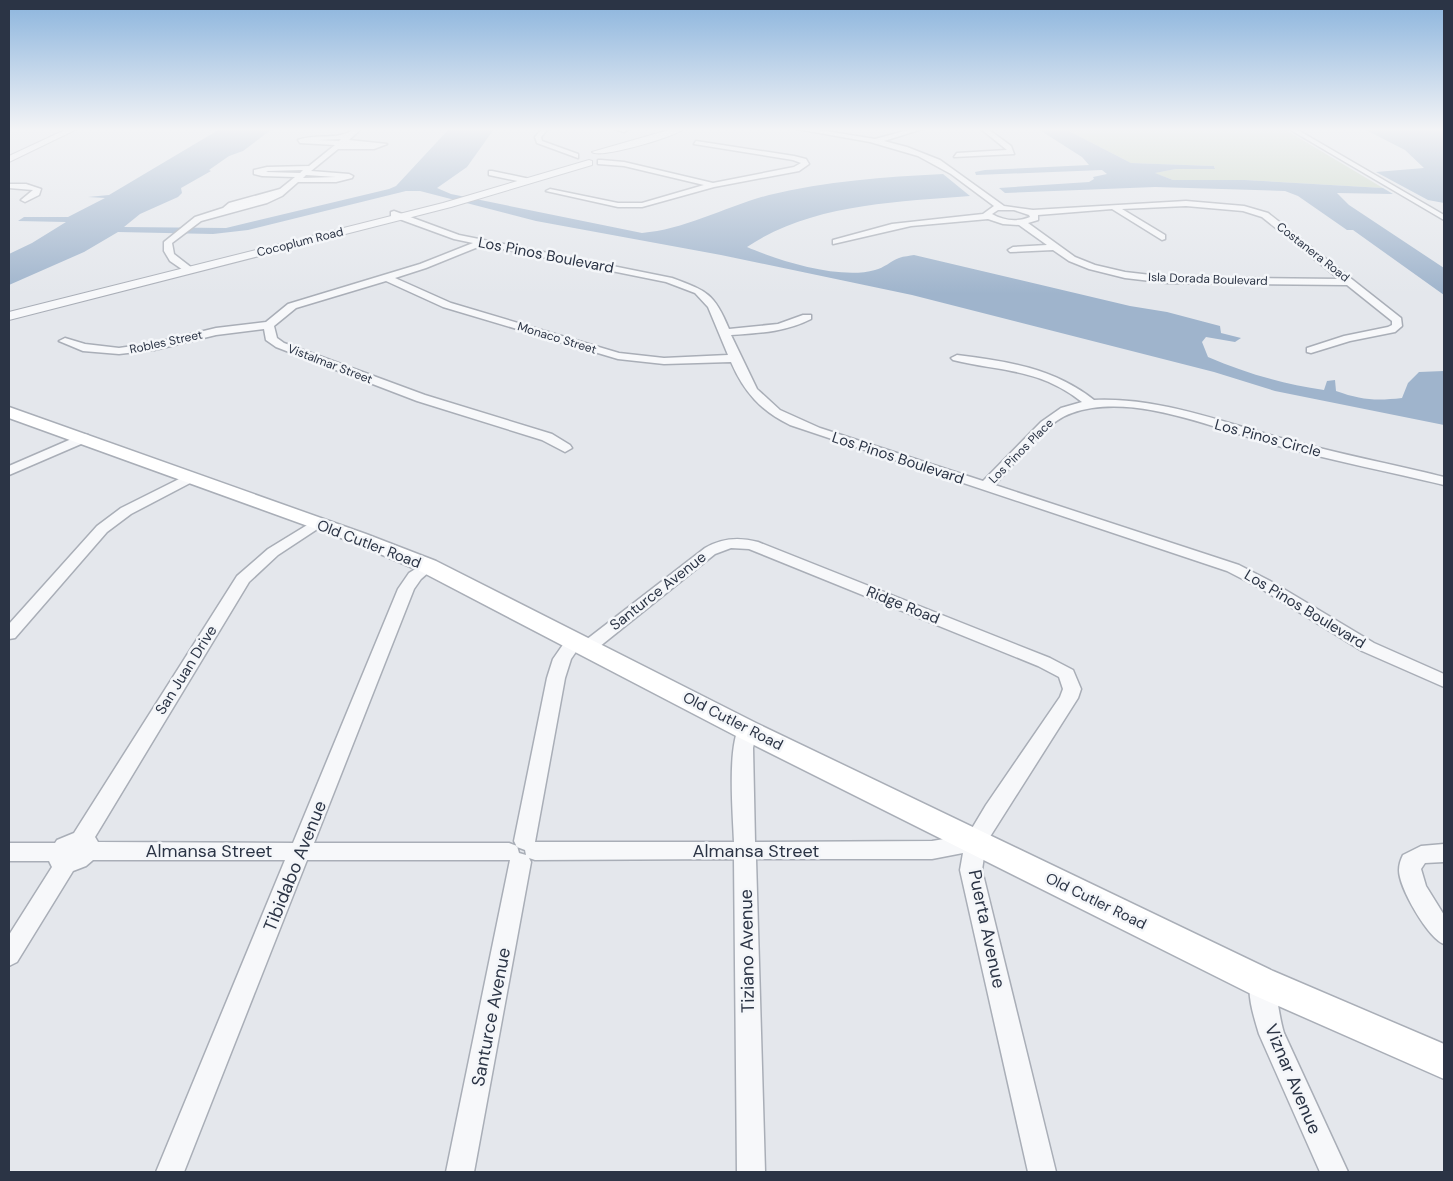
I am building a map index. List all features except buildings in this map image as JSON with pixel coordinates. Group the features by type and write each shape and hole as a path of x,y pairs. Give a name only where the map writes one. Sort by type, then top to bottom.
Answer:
{"main road":[{"name":"Old Cutler Road","path":"9,412 317,523 428,566 748,730 1261,982 1444,1062"}],"street":[{"path":"186,268 168,252 168,242 173,237 190,224 209,214 282,191 291,184"},
{"name":"Cocoplum Road","path":"9,309 186,268 443,204 509,184"},
{"path":"550,191 618,205 637,206 718,184"},
{"path":"971,184 1002,208"},
{"path":"1386,184 1444,218"},
{"path":"9,186 26,186 37,189 36,193 25,200"},
{"name":"Costanera Road","path":"1002,208 1020,209 1033,213 1209,205 1255,211 1268,217 1397,320 1396,326 1386,332 1348,338 1311,350"},
{"path":"989,216 987,214 991,210 1002,208"},
{"path":"1115,208 1162,237"},
{"path":"836,242 867,231 900,224 989,216 1005,222 1021,222 1032,220 1035,216 1033,213"},
{"name":"Los Pinos Boulevard","path":"398,215 441,232 653,276 682,284 706,297 725,332 748,385 757,396 792,420 825,434 1233,568 1266,585 1368,647 1444,681"},
{"name":"Isla Dorada Boulevard","path":"1021,222 1054,247 1086,265 1145,278 1350,282"},
{"path":"269,325 276,316 292,306 439,261 484,242"},
{"path":"1012,250 1054,247"},
{"name":"Cocoplum Road","path":"9,316 186,268"},
{"name":"Monaco Street","path":"386,277 447,305 618,356 664,362 736,358"},
{"path":"725,332 785,326 807,316"},
{"name":"Robles Street","path":"65,341 89,350 125,351 156,347 230,329 269,325"},
{"name":"Vistalmar Street","path":"269,325 270,337 280,345 421,398 547,437 566,448"},
{"path":"958,358 997,364 1047,376 1070,388 1091,404"},
{"name":"Los Pinos Place","path":"986,486 1053,417 1070,409 1091,404"},
{"name":"Los Pinos Circle","path":"1091,404 1154,407 1289,444 1444,481"},
{"path":"9,471 83,438"},
{"path":"9,634 102,528 126,511 189,478"},
{"name":"San Juan Drive","path":"84,846 244,579 264,558 317,523"},
{"name":"Santurce Avenue","path":"460,1172 556,678 562,659 710,551 731,542"},
{"name":"Ridge Road","path":"731,542 753,545 1044,662 1061,670 1070,679"},
{"name":"Tibidabo Avenue","path":"170,1172 406,589 415,576 428,566"},
{"name":"Puerta Avenue","path":"1042,1172 971,870 975,842 993,811 1066,704 1071,693 1070,679"},
{"name":"Tiziano Avenue","path":"748,730 743,748 751,1172"},
{"name":"Almansa Street","path":"84,846 301,852 932,850 975,842"},
{"path":"9,955 69,844 84,846"},
{"path":"9,852 63,857"},
{"path":"1444,853 1421,855 1411,861 1409,871 1416,888 1444,934"},
{"name":"Viznar Avenue","path":"1261,982 1266,1015 1272,1034 1334,1172"}],"green space":[{"path":"1316,184 1376,184 1383,188"}],"water":[{"path":"127,184 188,184 181,188 182,193 178,197 140,214 124,227 226,228 389,189 398,184 443,184 437,188 451,194 642,233 690,223 769,195 812,186 826,184 955,184 970,196 883,203 826,214 798,222 772,233 747,247 810,268 845,273 875,270 899,258 914,255 1130,306 1167,312 1220,326 1221,333 1241,338 1235,342 1206,337 1202,342 1208,357 1264,377 1309,388 1324,390 1327,381 1335,380 1336,391 1361,398 1402,398 1408,383 1419,372 1444,371 1444,425 1275,391 1214,372 912,295 721,255 536,221 420,191 406,191 248,230 213,234 118,232 84,252 9,285 9,254 32,243 66,222 18,221 24,217 68,217 105,198 88,197 109,195"},
{"path":"1057,184 1316,184 1383,188 1393,194 1337,193 1349,205 1444,268 1444,295 1353,230 1347,230 1298,196 1285,191 1155,187 1005,193 999,188"},
{"path":"1398,184 1444,184 1444,203 1428,200"}]}
